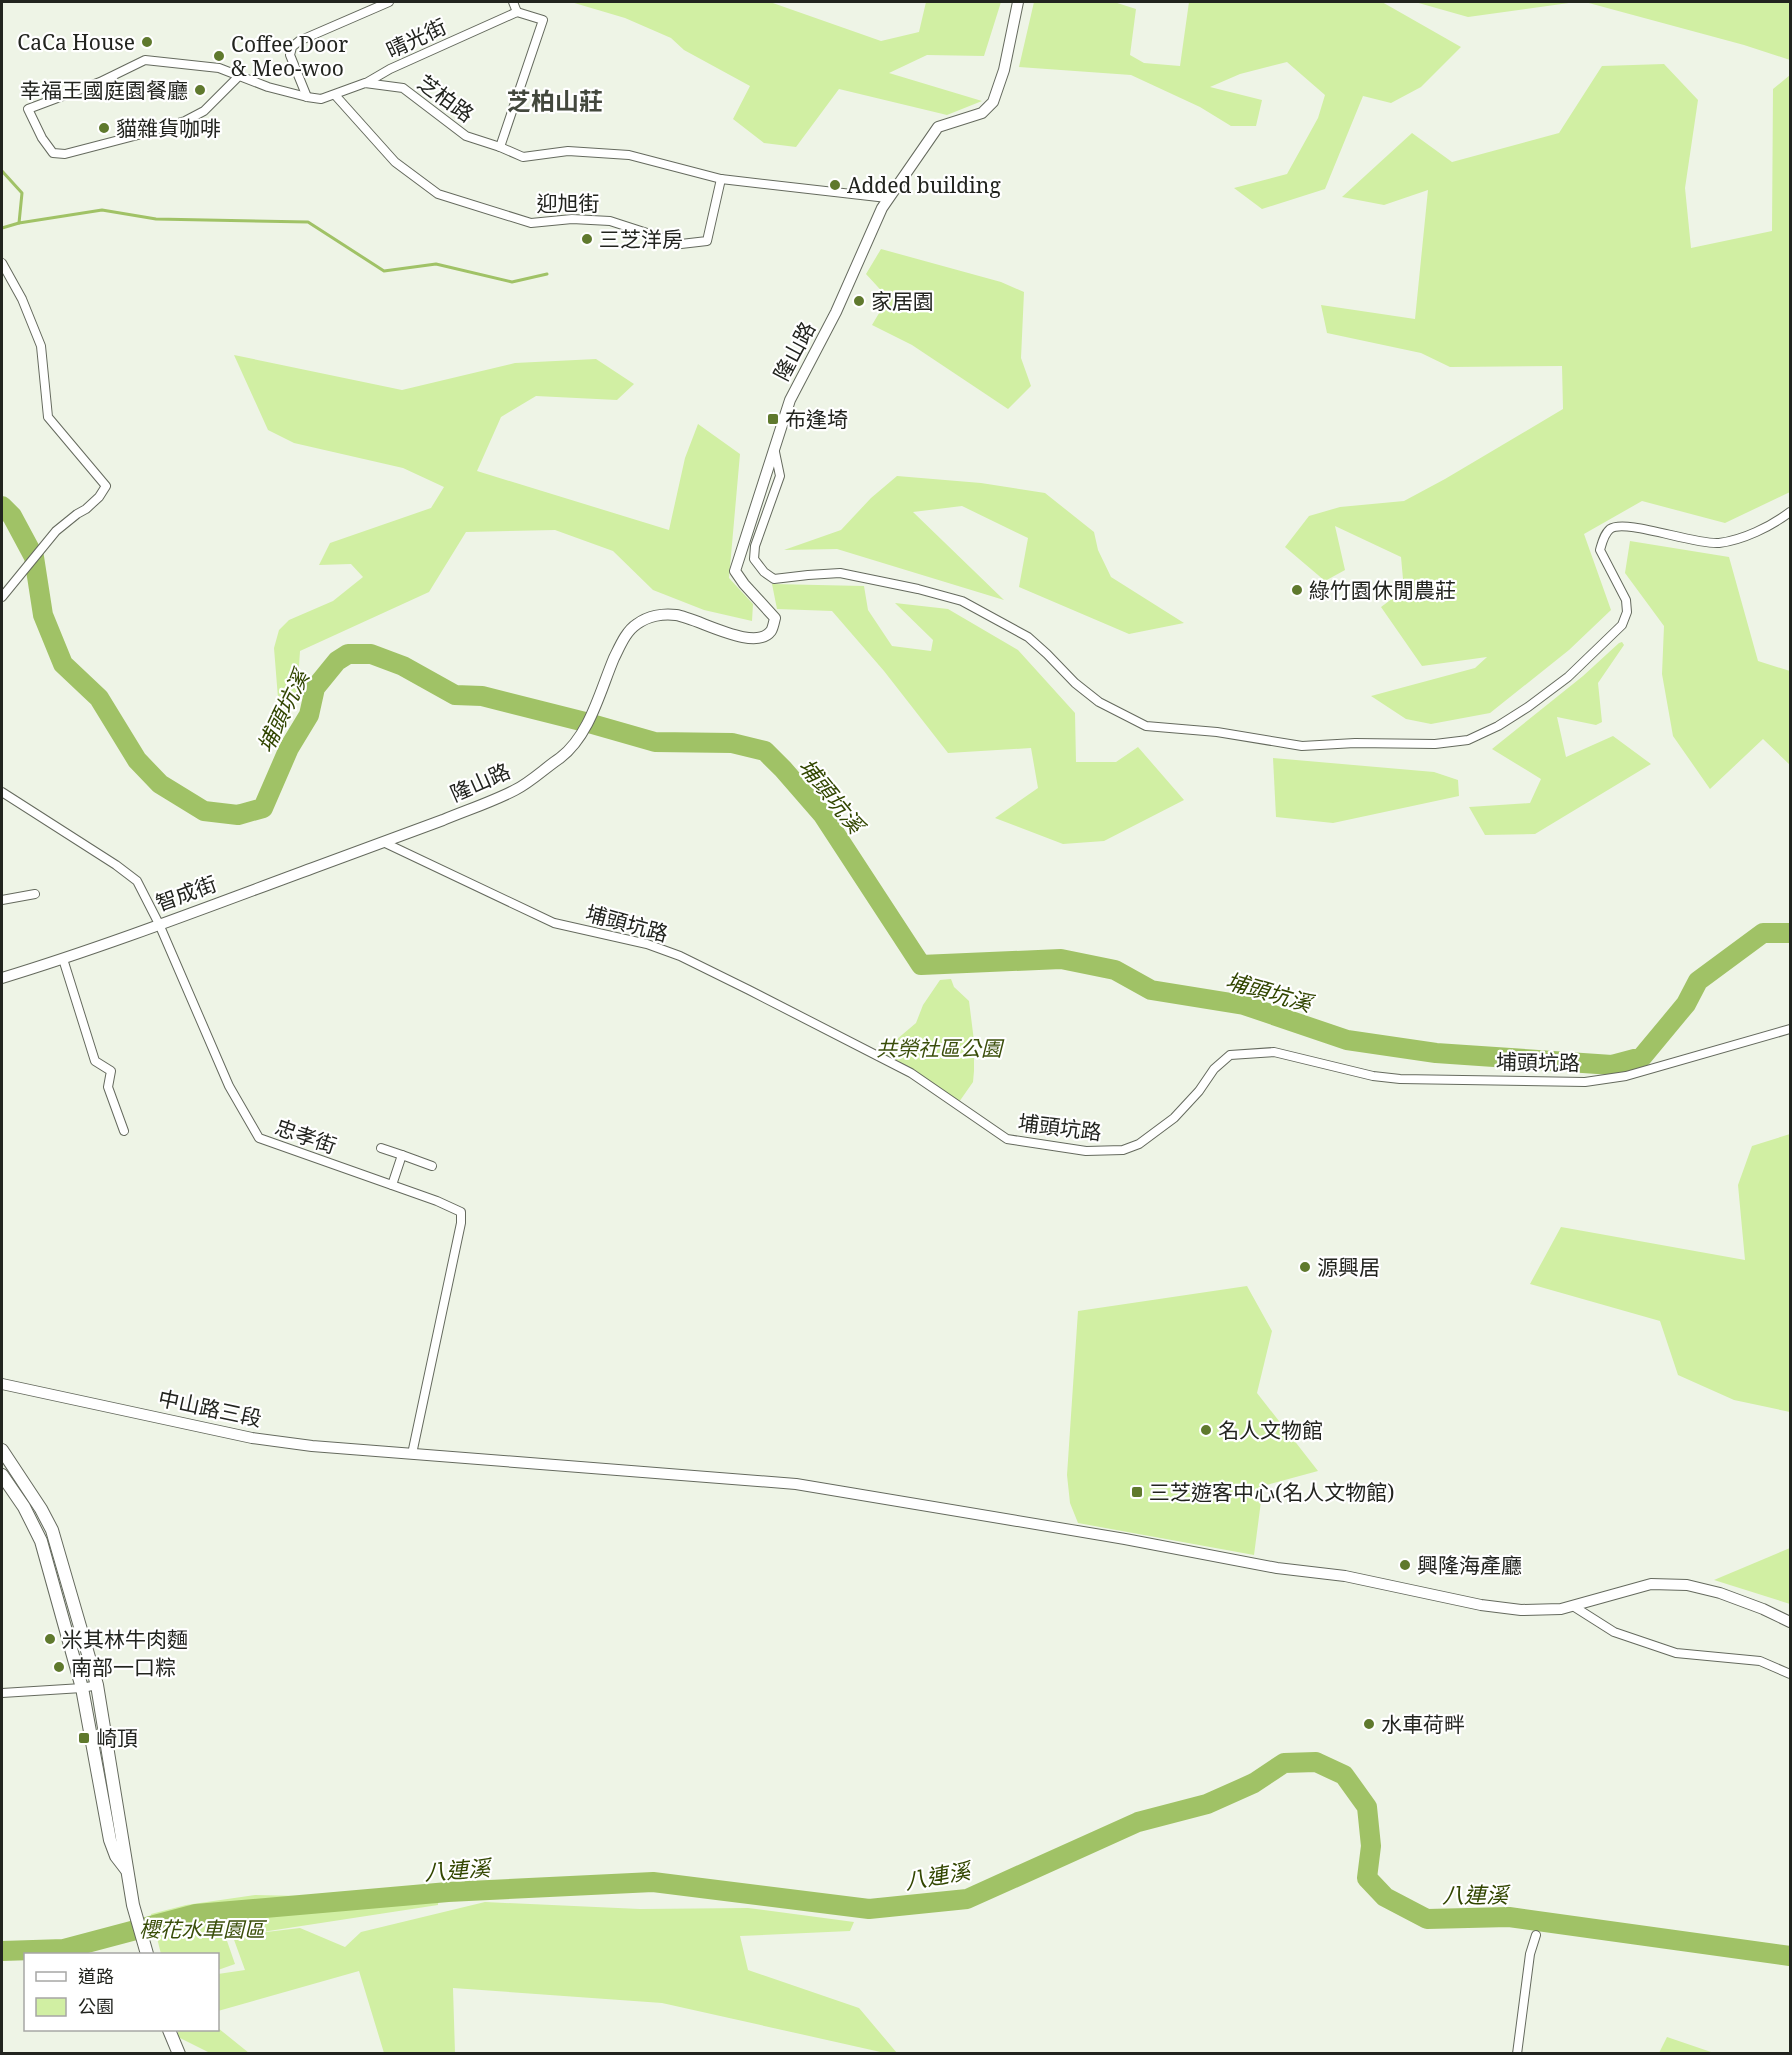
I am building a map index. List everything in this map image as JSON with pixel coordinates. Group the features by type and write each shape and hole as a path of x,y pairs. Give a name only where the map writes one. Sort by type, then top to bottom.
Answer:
{"main road":[{"path":"2,1450 41,1509 52,1530 97,1685 126,1869 147,1953"},
{"path":"2,1475 24,1507 41,1541 82,1688 110,1840 116,1856 126,1869"},
{"path":"169,2031 179,2054"}],"street":[{"path":"307,97 290,55 292,47 299,41 389,2"},
{"path":"500,147 543,20 516,12 513,2"},
{"name":"隆山路","path":"383,842 516,789 563,755 579,735 594,710 610,668 626,636 635,625 650,617 675,614 751,639 762,638 772,630 775,618 735,571 790,400 836,312 887,198 938,127 982,113 993,102 1004,70 1018,2"},
{"name":"晴光街","path":"365,83 390,69 516,12"},
{"name":"芝柏路","path":"239,76 204,111 185,121 65,154 53,153 42,138 28,109 100,82 145,60 219,68 268,87 321,99 365,83 403,88 466,136 523,157 568,151 629,155 722,179 887,198"},
{"name":"迎旭街","path":"335,95 395,162 438,194 531,223 572,219 610,221 681,244 706,241 722,179"},
{"path":"2,263 22,299 41,346 48,417 106,486 86,509 76,514 56,531 2,597"},
{"path":"775,452 780,476 758,536 754,559 764,572 774,579 840,573 918,589 962,602 1028,638 1075,683 1099,702 1146,726 1217,732 1302,746 1355,742 1435,744 1468,740 1498,726 1528,707 1568,676 1622,625 1627,612 1626,600 1600,550 1608,530 1616,526 1629,527 1679,538 1718,543 1772,525 1791,512"},
{"name":"忠孝街","path":"2,792 137,881 159,924 229,1086 259,1138 437,1201 461,1212 461,1223 412,1454"},
{"name":"智成街","path":"2,978 63,959 383,842"},
{"name":"埔頭坑路","path":"383,842 554,923 647,944 680,956 911,1073 1007,1139 1045,1146 1086,1151 1123,1150 1139,1144 1174,1118 1199,1091 1214,1069 1230,1055 1274,1052 1373,1076 1400,1079 1585,1082 1626,1076 1791,1029"},
{"path":"2,900 35,894"},
{"path":"63,959 95,1061 111,1071 108,1086 124,1131"},
{"path":"381,1148 432,1166"},
{"path":"392,1185 402,1155"},
{"name":"中山路三段","path":"2,1384 252,1438 312,1446 796,1484 1125,1539 1277,1568 1345,1576 1481,1605 1521,1610 1561,1609 1651,1584 1687,1585 1720,1593 1791,1622"},
{"path":"1573,1606 1614,1632 1676,1653 1760,1661 1791,1674"},
{"path":"2,1693 97,1685"},
{"path":"1517,2054 1530,1954 1536,1935"}],"green space":[{"path":"571,2 770,2 881,41 919,32 926,2 1001,2 984,56 927,55 889,73 982,101 947,115 839,89 796,147 764,143 733,119 750,86 684,50 671,38 625,18"},
{"path":"1034,2 1114,2 1136,9 1130,55 1144,63 1180,66 1189,2 1382,2 1461,47 1421,87 1391,103 1363,96 1325,189 1262,209 1234,188 1287,174 1318,118 1325,95 1287,62 1240,74 1210,87 1262,100 1256,126 1231,126 1200,107 1131,75 1019,67"},
{"path":"1415,2 1576,2 1468,17"},
{"path":"1585,2 1790,2 1790,60 1744,45"},
{"path":"1664,64 1698,100 1685,188 1691,248 1772,231 1773,89 1790,75 1790,492 1725,523 1642,501 1584,534 1611,610 1569,650 1490,713 1431,724 1406,719 1371,696 1475,668 1487,657 1422,666 1381,607 1404,590 1401,557 1335,526 1345,570 1325,581 1285,547 1309,516 1340,507 1404,501 1563,409 1562,366 1450,367 1421,353 1327,333 1321,305 1415,319 1428,190 1384,205 1342,197 1412,133 1452,162 1559,133 1602,66"},
{"path":"881,249 1001,282 1024,292 1021,358 1031,386 1008,409 912,345 872,325 888,298 866,274"},
{"path":"234,355 402,390 515,363 596,359 634,384 617,400 536,396 501,417 477,471 669,530 685,458 698,424 740,454 729,578 753,604 752,621 704,610 653,590 613,551 555,530 466,532 429,592 300,651 297,696 289,721 273,725 278,698 274,648 279,630 289,620 333,601 363,577 351,564 319,565 330,543 431,508 444,487 403,468 294,443 268,430"},
{"path":"897,476 981,483 1045,493 1094,532 1098,550 1111,577 1184,623 1129,634 1019,587 1028,538 962,506 913,512 1004,600 837,549 784,550 841,530 871,498"},
{"path":"1630,541 1729,557 1758,661 1790,671 1790,765 1763,739 1710,789 1673,736 1662,674 1664,626 1625,573"},
{"path":"772,584 864,586 868,610 892,646 931,651 933,640 895,603 948,609 1018,650 1075,713 1076,762 1116,762 1138,747 1184,800 1104,841 1063,844 995,818 1038,788 1031,748 948,753 884,671 832,611 777,609"},
{"path":"1622,642 1624,645 1598,683 1602,722 1596,725 1557,717 1566,757 1613,736 1651,764 1535,834 1485,835 1469,807 1530,803 1541,779 1492,749 1583,676"},
{"path":"1273,758 1434,772 1458,780 1459,796 1333,823 1276,817"},
{"name":"共榮社區公園","path":"951,979 954,987 969,1001 974,1041 973,1082 959,1102 885,1056 883,1051 916,1023 923,1005 940,980"},
{"path":"1790,1134 1790,1412 1734,1400 1678,1375 1660,1321 1530,1284 1561,1227 1745,1260 1738,1185 1752,1146"},
{"path":"1247,1286 1272,1331 1257,1393 1318,1471 1263,1486 1254,1555 1078,1523 1070,1503 1067,1475 1078,1311"},
{"path":"1790,1548 1790,1604 1714,1580"},
{"name":"櫻花水車園區","path":"439,1886 438,1905 242,1935 300,1928 345,1947 361,1932 485,1902 640,1909 748,1908 854,1922 850,1931 740,1936 748,1970 859,2008 897,2053 885,2053 662,2003 453,1988 455,2053 384,2053 359,1971 219,2011 219,1974 245,1970 233,1937 226,1938 235,1964 219,1970 219,1953 161,1953 151,1914 186,1905 255,1895 302,1896"},
{"path":"219,2029 249,2053 210,2053 178,2037 178,2031 219,2031"},
{"path":"1667,2037 1714,2053 1659,2053"}],"waterway":[{"path":"2,171 22,193 19,223 102,210 156,219 308,222 384,271 436,264 512,282 547,274"},
{"path":"2,228 19,223"},
{"name":"埔頭坑溪","path":"2,506 12,516 34,557 43,615 63,664 99,698 137,760 160,784 204,811 238,815 263,808 289,748 309,715 315,688 337,661 348,654 371,654 403,666 455,695 482,696 655,742 732,743 765,751 823,815 921,965 1061,959 1115,970 1151,990 1244,1005 1347,1040 1436,1053 1612,1065 1642,1057 1686,1004 1698,981 1763,933 1790,933"},
{"name":"八連溪","path":"2,1951 64,1949 196,1914 448,1892 653,1882 869,1909 967,1899 1138,1822 1207,1804 1254,1783 1284,1763 1316,1762 1344,1775 1367,1807 1371,1846 1367,1878 1385,1897 1427,1919 1509,1917 1790,1956"}],"place":[{"name":"CaCa House","path":"147,42"},
{"name":"Coffee Door & Meo-woo","path":"219,56"},
{"name":"幸福王國庭園餐廳","path":"200,90"},
{"name":"貓雜貨咖啡","path":"104,128"},
{"name":"Added building","path":"835,185"},
{"name":"三芝洋房","path":"587,239"},
{"name":"家居園","path":"859,301"},
{"name":"布逢埼","path":"773,419"},
{"name":"綠竹園休閒農莊","path":"1297,590"},
{"name":"源興居","path":"1305,1267"},
{"name":"名人文物館","path":"1206,1430"},
{"name":"三芝遊客中心(名人文物館)","path":"1137,1492"},
{"name":"興隆海產廳","path":"1405,1565"},
{"name":"米其林牛肉麵","path":"50,1639"},
{"name":"南部一口粽","path":"59,1667"},
{"name":"水車荷畔","path":"1369,1724"},
{"name":"崎頂","path":"84,1738"}],"district":[{"name":"芝柏山莊","path":"555,100"}]}
